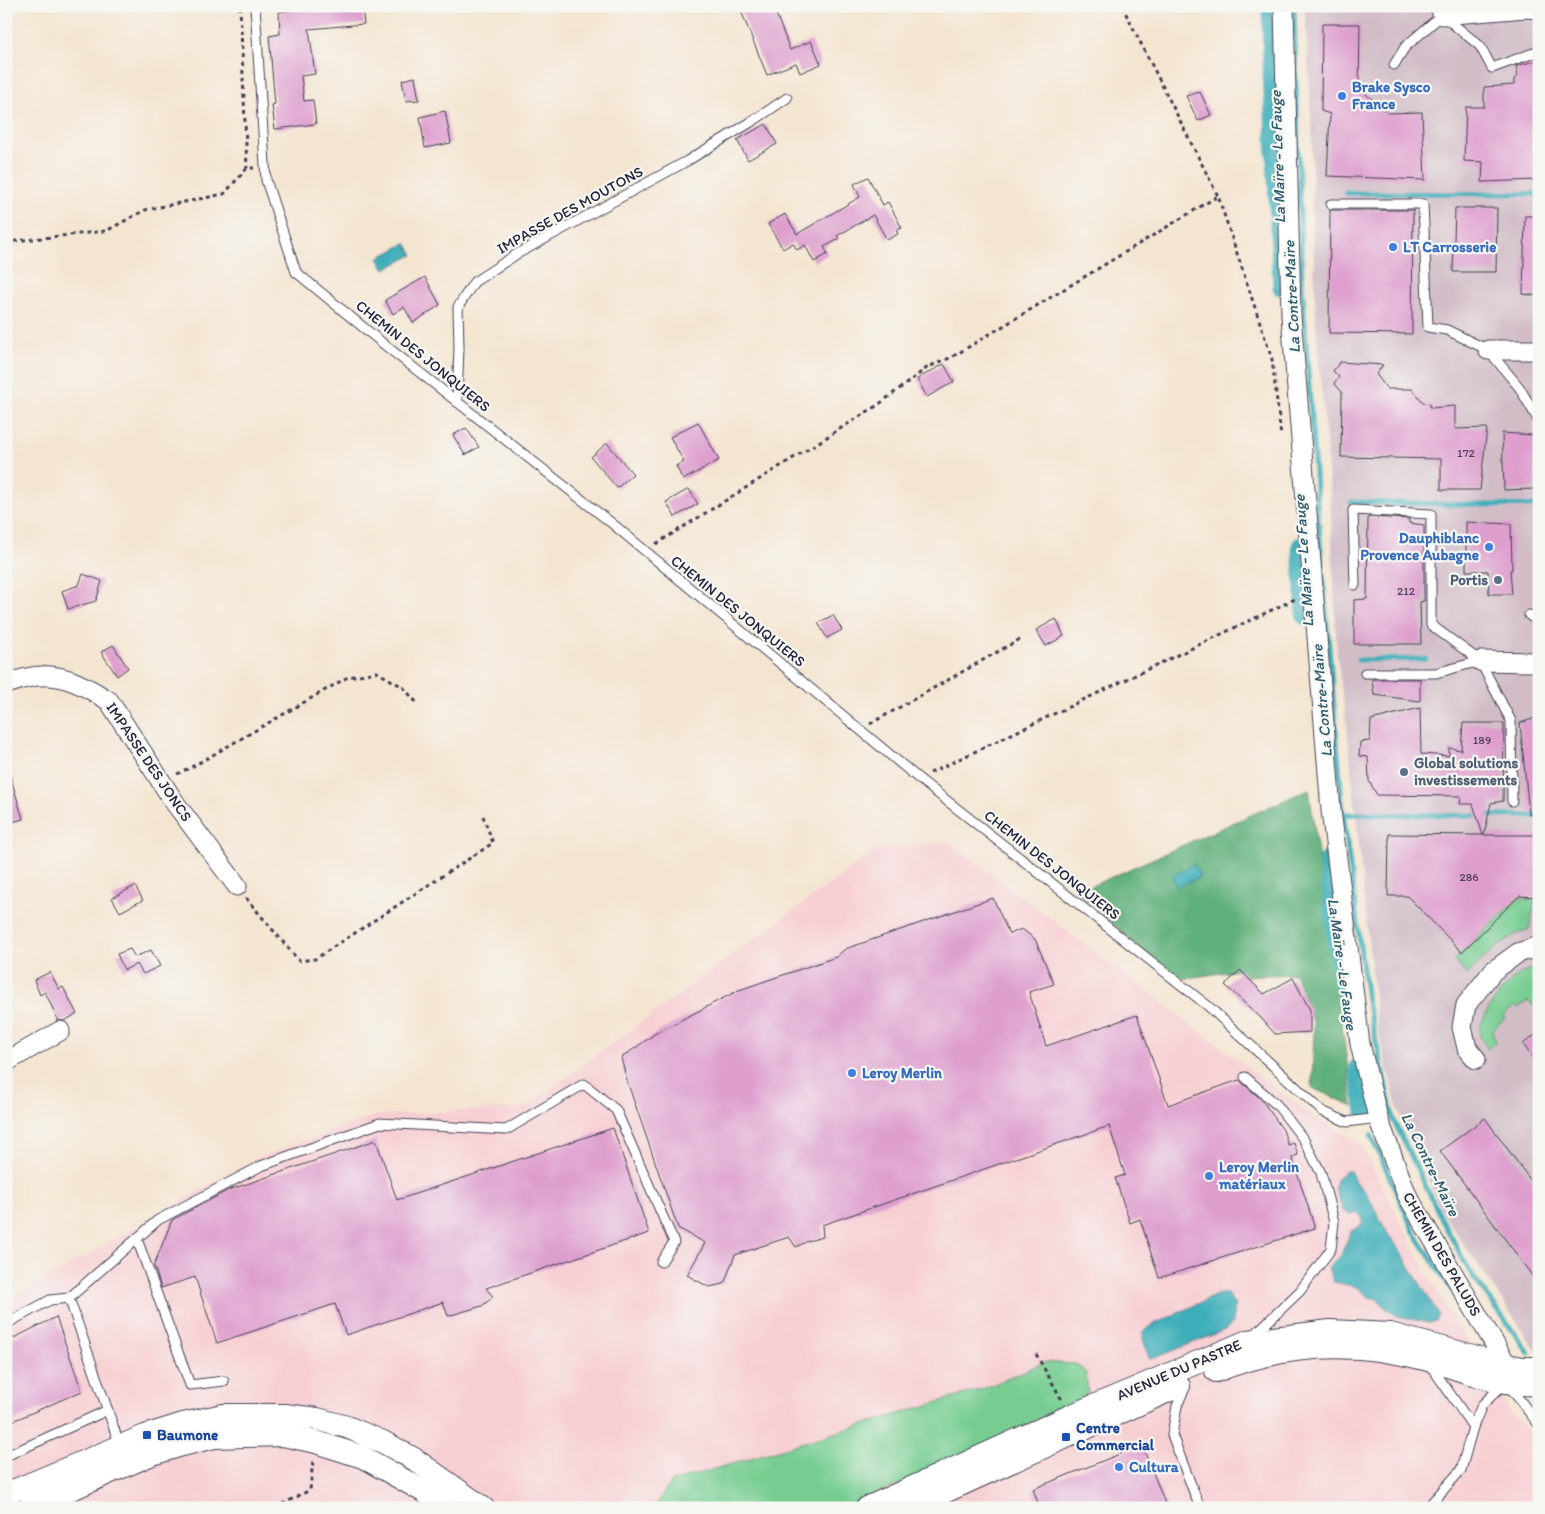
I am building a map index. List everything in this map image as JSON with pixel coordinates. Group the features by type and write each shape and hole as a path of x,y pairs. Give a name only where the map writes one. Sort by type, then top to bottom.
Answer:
{"street":[{"name":"CHEMIN DES PALUDS","path":"1284,6 1291,315 1330,800 1360,1044 1378,1118 1407,1196 1506,1373"},
{"path":"1439,9 1528,7"},
{"path":"1488,350 1539,350"},
{"path":"1480,661 1539,662"},
{"name":"IMPASSE DES JONCS","path":"6,684 41,675 69,679 93,690 109,701 175,802 236,886"},
{"path":"1476,1059 1463,1038 1462,1027 1466,1005 1494,971 1518,952 1539,946"},
{"path":"6,1062 60,1031"},
{"name":"AVENUE DU PASTRE","path":"868,1508 1070,1416 1248,1341 1330,1331 1390,1334 1539,1384"},
{"name":"AVENUE DU PASTRE","path":"914,1507 947,1495 1187,1382 1244,1360 1287,1350 1317,1347 1361,1348 1392,1352 1491,1379 1523,1368 1539,1368"},
{"path":"6,1494 120,1446 182,1424 223,1415 285,1415 317,1419 347,1427 383,1442 414,1459 483,1508"},
{"path":"28,1508 152,1454 182,1444 214,1437 283,1435 316,1442 364,1457 425,1492 446,1508"}],"lane":[{"name":"CHEMIN DES JONQUIERS","path":"255,6 266,180 296,272 614,525 644,552 918,778 1208,1006 1322,1111 1347,1122 1378,1118"},
{"path":"1394,65 1405,47 1439,9 1480,46 1492,68 1539,51"},
{"name":"IMPASSE DES MOUTONS","path":"458,402 458,307 474,282 517,254 694,156 788,98"},
{"path":"1331,204 1423,204 1428,327 1447,330 1488,350 1519,387 1539,421"},
{"path":"1355,585 1353,510 1431,514 1431,625 1480,661 1511,721 1512,801"},
{"path":"1529,615 1539,622"},
{"path":"1365,673 1436,673 1480,661"},
{"path":"1246,1077 1277,1105 1304,1140 1321,1173 1334,1222 1330,1249 1300,1291 1248,1341"},
{"path":"6,1324 50,1300 68,1298 158,1220 261,1166 380,1123 506,1130 584,1084 616,1110 674,1242 660,1262"},
{"path":"137,1239 190,1385 224,1382"},
{"path":"68,1298 120,1446"},
{"path":"1427,1360 1473,1427"},
{"path":"1427,1508 1460,1470 1482,1404 1506,1373 1539,1425"},
{"path":"1187,1382 1177,1406 1172,1435 1200,1508"},
{"path":"6,1456 108,1410"}],"path":[{"path":"6,242 106,231 145,210 224,194 247,168 240,6"},
{"path":"1122,6 1218,196 1272,359 1281,438"},
{"path":"247,168 265,168"},
{"path":"644,552 878,405 928,367 952,357 1218,196"},
{"path":"1296,589 1298,607"},
{"path":"918,778 1297,598"},
{"path":"860,730 1022,638"},
{"path":"157,774 172,776 190,768 348,677 377,672 403,687 417,702"},
{"path":"236,886 299,961 315,958 493,843 482,816"},
{"path":"1036,1354 1070,1416"},
{"path":"276,1508 310,1490 316,1442"}],"shaded area":[{"path":"1305,6 1539,6 1539,1355 1442,1212 1397,1107 1377,1027 1348,735 1337,657 1330,493 1316,322 1312,205 1312,129"},
{"path":"948,842 1313,1116 1360,1143 1428,1276 1512,1414 1527,1429 1539,1421 1539,1508 6,1508 6,1302 257,1158 377,1115 524,1108 876,850"}],"green space":[{"path":"1309,789 1353,1106 1312,1088 1314,1024 1295,974 1244,976 1240,970 1175,980 1078,892"},
{"path":"1519,898 1535,901 1529,929 1503,942 1467,975 1454,960"},
{"path":"1539,967 1539,1008 1537,1009 1528,1001 1518,1008 1515,1006 1503,1016 1505,1018 1492,1031 1496,1041 1488,1049 1481,1039 1480,1029 1488,1010 1502,991 1517,976"},
{"path":"1045,1362 1076,1364 1086,1373 1088,1392 1076,1408 846,1508 654,1508 671,1482 985,1388"}],"water":[{"path":"406,243 413,255 385,269 378,258"},
{"path":"1194,864 1200,877 1177,887 1172,876"},
{"path":"1346,1170 1350,1171 1356,1183 1366,1192 1388,1234 1398,1247 1439,1315 1436,1321 1429,1323 1397,1316 1377,1299 1369,1297 1360,1289 1334,1282 1328,1268 1341,1255 1351,1231 1362,1225 1362,1217 1358,1213 1349,1214 1343,1211 1335,1189 1336,1179"},
{"path":"1221,1293 1228,1294 1235,1306 1233,1323 1225,1330 1155,1358 1149,1358 1143,1339 1143,1331"}],"building":[{"path":"326,6 362,6 364,24 309,29 315,74 301,76 304,101 313,100 316,124 275,129 272,105 275,104 269,36 280,34 279,12"},
{"path":"739,6 767,6 769,13 775,11 790,50 811,41 821,64 800,73 796,63 767,75"},
{"path":"1322,24 1360,24 1359,88 1388,113 1422,112 1425,180 1327,176 1330,114 1321,111"},
{"path":"1539,60 1539,180 1482,182 1483,162 1464,161 1466,107 1484,107 1484,87 1514,85 1514,79 1518,76 1516,66"},
{"path":"415,77 419,100 406,101 402,80"},
{"path":"1200,92 1211,115 1198,121 1186,96"},
{"path":"445,111 451,143 425,148 420,117"},
{"path":"766,124 777,144 748,160 737,140"},
{"path":"868,177 883,205 888,202 902,228 896,230 898,234 887,240 873,215 837,236 839,239 824,247 828,254 814,262 805,245 797,250 793,243 783,249 768,224 785,214 797,234 860,197 854,184"},
{"path":"1455,208 1497,208 1496,272 1453,272"},
{"path":"1330,210 1413,210 1412,334 1329,333"},
{"path":"1525,216 1539,216 1539,296 1523,294"},
{"path":"425,277 440,305 413,323 404,307 393,314 385,300"},
{"path":"1340,362 1383,365 1376,374 1387,389 1412,389 1424,403 1430,404 1430,408 1455,406 1455,429 1487,428 1480,490 1441,490 1441,459 1341,457 1342,392 1334,383 1339,377 1333,371"},
{"path":"944,364 954,382 927,397 917,379"},
{"path":"698,422 719,460 683,480 676,466 684,462 670,437"},
{"path":"466,428 479,447 465,455 453,435"},
{"path":"1502,433 1535,435 1534,489 1504,490"},
{"path":"607,443 633,474 617,488 591,457"},
{"path":"689,489 698,504 675,517 666,502"},
{"path":"1368,517 1409,519 1409,523 1424,525 1424,601 1420,602 1421,644 1354,644 1354,600 1367,599"},
{"name":"Dauphiblanc Provence Aubagne","path":"1466,522 1511,524 1512,570 1510,570 1512,594 1489,594 1488,571 1466,571"},
{"path":"83,574 102,581 96,601 68,609 62,591 79,585"},
{"path":"833,615 842,630 827,638 818,623"},
{"path":"1056,619 1064,636 1046,646 1036,630"},
{"path":"113,645 128,668 117,676 101,652"},
{"path":"1372,679 1420,679 1420,701 1374,695"},
{"path":"1420,708 1421,754 1449,756 1449,748 1461,750 1463,723 1504,723 1503,801 1491,803 1484,835 1539,835 1539,897 1519,896 1462,952 1407,896 1388,896 1389,834 1483,835 1473,804 1460,804 1461,796 1377,795 1369,781 1368,757 1359,756 1360,742 1370,741 1371,720"},
{"path":"1539,717 1539,813 1529,814 1520,723"},
{"path":"6,775 10,775 23,819 6,824"},
{"path":"135,886 143,900 120,912 112,898"},
{"name":"Leroy Merlin","path":"993,898 1009,934 1022,929 1035,939 1054,984 1029,992 1046,1046 1137,1015 1168,1105 1239,1080 1262,1100 1283,1130 1288,1145 1294,1143 1298,1155 1292,1157 1315,1228 1159,1278 1140,1219 1130,1223 1115,1178 1125,1175 1109,1126 822,1225 823,1237 796,1247 789,1237 735,1255 724,1284 709,1287 687,1275 705,1243 678,1228 627,1081 621,1058 656,1033 739,990 836,957 845,949"},
{"path":"130,949 135,957 151,950 160,966 143,974 137,964 124,970 117,954"},
{"path":"1240,970 1264,994 1293,978 1310,1010 1310,1032 1275,1034 1261,1018 1225,985"},
{"path":"50,972 59,989 63,987 77,1014 64,1021 58,1020 45,992 40,995 34,980"},
{"path":"1539,1032 1539,1067 1523,1044"},
{"path":"1485,1118 1539,1192 1539,1285 1440,1151"},
{"path":"613,1128 649,1233 486,1288 493,1297 482,1306 448,1316 443,1302 346,1335 335,1304 217,1343 195,1277 161,1288 154,1265 172,1220 229,1190 376,1140 397,1200"},
{"path":"56,1317 82,1391 6,1424 6,1342"},
{"name":"Cultura","path":"1142,1445 1167,1508 1040,1508 1033,1489"}],"waterway":[{"name":"La Maïre - Le Fauge","path":"1271,6 1272,72 1282,287"},
{"name":"La Contre-Maïre","path":"1294,6 1302,281 1317,504 1342,802 1367,1001 1394,1121 1441,1218 1471,1274 1529,1353"},
{"path":"1346,193 1539,194"},
{"path":"1351,502 1539,506"},
{"name":"La Maïre - Le Fauge","path":"1301,546 1306,616"},
{"path":"1358,660 1426,659"},
{"path":"1344,814 1539,816"},
{"name":"La Maïre - Le Fauge","path":"1328,860 1337,942 1345,989"},
{"name":"La Maïre - Le Fauge","path":"1358,1068 1366,1113"},
{"path":"1371,1135 1414,1232 1462,1306"}],"place":[{"name":"Brake Sysco France","path":"1342,96"},
{"name":"LT Carrosserie","path":"1393,247"},
{"name":"Dauphiblanc Provence Aubagne","path":"1489,547"},
{"name":"Portis","path":"1498,580"},
{"name":"Global solutions investissements","path":"1404,772"},
{"name":"Leroy Merlin","path":"852,1073"},
{"name":"Leroy Merlin matériaux","path":"1209,1176"},
{"name":"Baumone","path":"147,1435"},
{"name":"Centre Commercial","path":"1066,1437"},
{"name":"Cultura","path":"1119,1467"}]}
